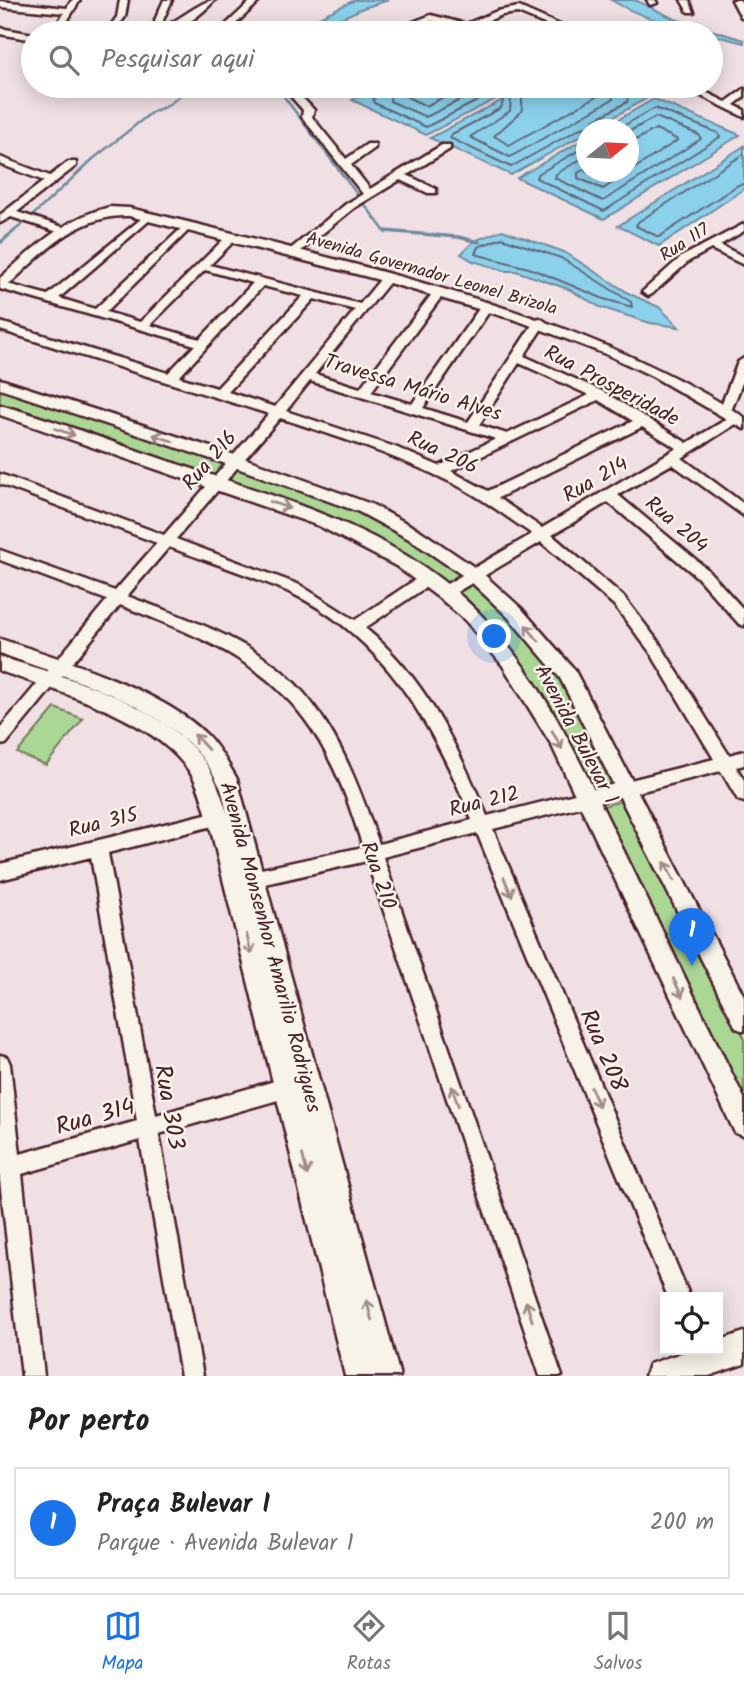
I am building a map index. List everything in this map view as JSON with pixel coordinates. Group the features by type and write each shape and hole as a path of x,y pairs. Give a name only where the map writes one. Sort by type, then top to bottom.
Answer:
{"main road":[{"path":"723,1352 744,1348"},
{"path":"661,1376 703,1355"}],"street":[{"path":"64,21 76,0"},
{"path":"118,21 124,0"},
{"path":"159,21 168,0"},
{"path":"185,21 211,0"},
{"path":"233,21 257,0"},
{"path":"685,0 691,10"},
{"path":"736,0 744,15"},
{"path":"1,3 35,4 71,11"},
{"path":"481,21 499,13 519,10 545,21"},
{"path":"423,21 431,18 443,21"},
{"path":"0,31 21,35"},
{"path":"727,105 744,92"},
{"path":"298,98 309,110 306,112 307,117 370,196"},
{"path":"712,98 744,114"},
{"path":"345,165 371,146"},
{"path":"292,253 350,206 370,196 446,146"},
{"path":"2,163 51,180"},
{"path":"5,213 72,164"},
{"path":"400,176 432,191"},
{"name":"Avenida Governador Leonel Brizola","path":"0,285 65,231 98,214 117,212 140,215 387,278 540,322 645,366 735,418"},
{"path":"5,213 65,231"},
{"path":"50,300 140,215"},
{"path":"97,314 186,227"},
{"name":"Rua 117","path":"648,292 676,265 744,227"},
{"path":"142,326 231,238"},
{"path":"710,244 744,262"},
{"path":"202,266 361,308"},
{"name":"Rua 216","path":"0,739 167,539 276,414 387,278"},
{"path":"171,378 260,282"},
{"path":"0,285 204,344"},
{"path":"363,393 439,292"},
{"path":"220,393 311,295"},
{"path":"415,409 487,306"},
{"path":"471,427 540,322"},
{"name":"Rua 206","path":"0,326 220,393 276,414 390,450 440,471 488,497 541,534 619,601 642,628 744,795"},
{"name":"Rua Prosperidade","path":"517,357 599,395 688,449"},
{"path":"735,418 743,366"},
{"name":"Travessa Mário Alves","path":"307,376 507,438"},
{"name":"Avenida Bulevar 1","path":"0,384 235,461 365,508 415,535 473,574 515,613 567,674 744,1020"},
{"path":"440,471 599,395"},
{"name":"Avenida Bulevar 1","path":"0,410 341,528 399,559 445,592 489,635 528,684 588,799 744,1124"},
{"name":"Rua 214","path":"445,592 688,449 735,418"},
{"path":"488,497 644,421"},
{"path":"673,458 744,511"},
{"path":"0,479 167,539 295,589 336,612 387,654 410,682 456,762 482,824"},
{"name":"Rua 204","path":"609,495 702,573 744,620"},
{"name":"Rua 210","path":"0,555 176,621 248,656 293,693 336,756 351,788 551,1376"},
{"path":"356,627 427,579"},
{"name":"Avenida Monsenhor Amarilio Rodrigues","path":"0,646 175,741 197,766 245,881 386,1376"},
{"name":"Avenida Monsenhor Amarilio Rodrigues","path":"0,664 54,675 158,709 192,732 215,758 230,785 245,881 285,1088 359,1376"},
{"name":"Rua 212","path":"245,881 371,853 744,758"},
{"name":"Rua 315","path":"0,872 218,818"},
{"name":"Rua 208","path":"482,824 677,1292"},
{"name":"Rua 303","path":"98,846 192,1376"},
{"path":"0,1064 5,1168 33,1376"},
{"name":"Rua 314","path":"5,1168 285,1088"}],"green space":[{"path":"0,388 226,464 213,478 0,406"},
{"path":"238,467 367,514 412,539 462,573 444,585 429,574 226,483"},
{"path":"473,581 489,595 562,677 619,783 590,790 538,688 493,632 453,593"},
{"path":"55,708 83,719 46,765 17,753"},
{"path":"626,800 744,1037 744,1108 599,807"}],"water":[{"path":"355,0 389,0 335,21 314,21"},
{"path":"611,0 635,0 682,21 659,21"},
{"path":"723,34 744,40 744,43 723,38"},
{"path":"356,98 498,98 426,135 352,100"},
{"path":"506,98 647,98 610,119 576,119 576,139 511,175 430,138"},
{"path":"654,99 740,135 604,219 517,178 576,144 576,182 639,182 639,119 619,119"},
{"path":"744,146 744,189 659,246 618,226"},
{"path":"502,230 564,252 630,294 659,307 679,327 650,323 600,307 568,289 516,271 506,271 473,261 461,254 474,241"}],"waterway":[{"path":"30,218 93,159 152,112 177,98"},
{"path":"285,98 385,231"},
{"path":"12,233 26,221"},
{"path":"0,243 14,231"},
{"path":"385,231 458,237 479,242"}],"place":[{"name":"Praça Bulevar I","path":"692,966"}]}
